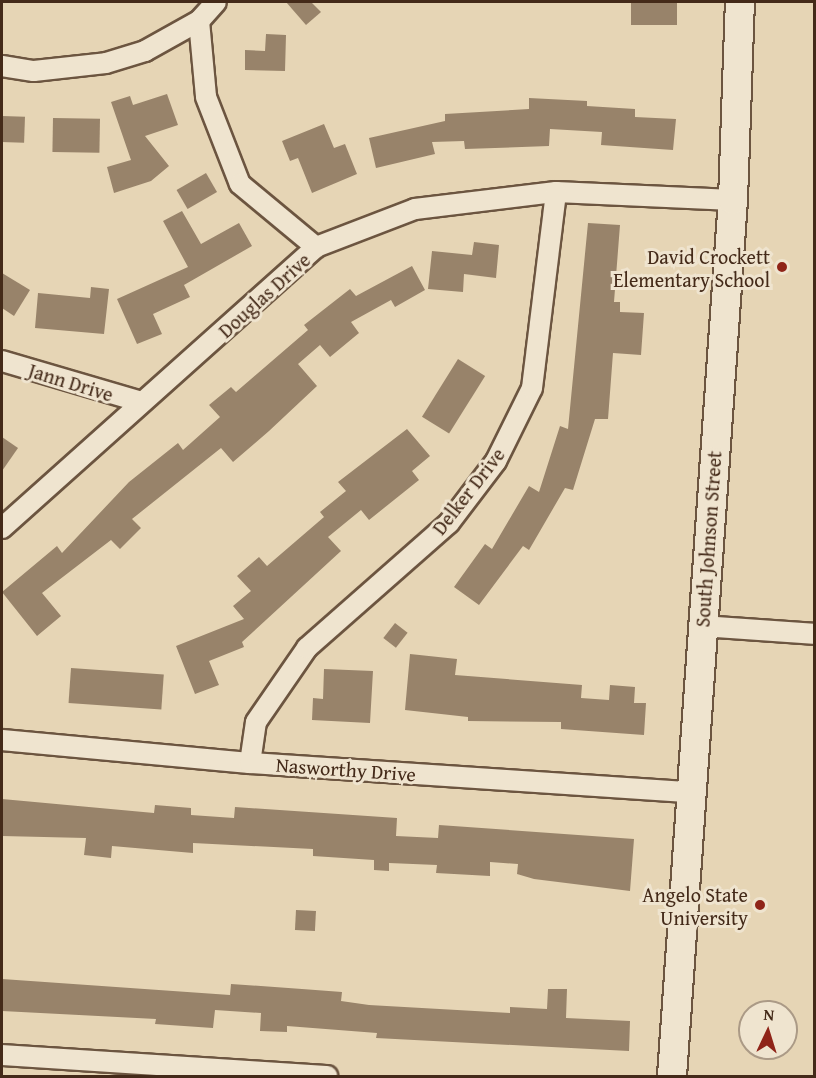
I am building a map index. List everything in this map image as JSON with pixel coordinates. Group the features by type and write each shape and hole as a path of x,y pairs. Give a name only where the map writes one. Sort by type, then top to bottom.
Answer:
{"main road":[{"name":"South Johnson Street","path":"672,1077 701,626 733,200 740,2"}],"street":[{"path":"2,66 78,70 145,51 200,21 216,2"},
{"path":"200,21 206,97 240,184 316,247"},
{"name":"Douglas Drive","path":"2,528 316,247 415,209 556,192 733,200"},
{"name":"Delker Drive","path":"250,763 256,723 307,648 449,523 496,461 532,388 556,192"},
{"name":"Jann Drive","path":"2,360 141,402"},
{"path":"701,626 814,634"},
{"name":"Nasworthy Drive","path":"2,740 250,763 691,792"},
{"path":"2,1055 327,1077"}],"building":[{"path":"286,2 311,2 321,12 306,25"},
{"path":"631,2 677,2 677,25 631,25"},
{"path":"266,34 286,35 285,71 245,70 245,50 265,51"},
{"path":"167,94 178,125 145,136 169,166 151,181 114,193 107,167 131,160 111,102 130,96 133,105"},
{"path":"529,98 587,101 587,106 635,109 635,117 676,119 673,150 601,145 602,132 550,129 549,146 465,149 464,141 432,142 435,154 376,168 369,138 445,121 445,114 529,109"},
{"path":"2,116 25,117 24,143 2,142"},
{"path":"53,118 100,119 99,153 52,152"},
{"path":"324,124 334,148 345,144 357,174 312,193 298,158 290,161 282,141"},
{"path":"206,173 217,192 188,209 177,190"},
{"path":"182,211 201,244 239,223 252,246 184,285 190,297 153,314 162,334 137,344 117,299 188,267 163,221"},
{"path":"588,223 620,225 614,302 620,302 620,312 644,313 641,355 613,353 608,419 595,419 573,490 565,488 529,550 523,546 479,605 454,587 485,544 492,549 529,486 539,492 560,426 568,429"},
{"path":"474,242 499,245 496,278 464,274 463,292 428,289 432,251 472,255"},
{"path":"412,266 425,290 395,307 391,300 351,322 359,333 330,357 320,345 298,364 317,386 269,431 233,462 221,448 132,519 141,528 120,549 111,540 42,593 61,616 37,636 2,592 57,546 62,553 129,482 178,443 183,450 220,417 209,405 231,387 236,392 308,330 304,325 350,289 356,296"},
{"path":"2,273 30,290 14,316 2,308"},
{"path":"91,287 109,289 104,334 35,328 38,293 90,298"},
{"path":"458,359 485,376 449,434 422,417"},
{"path":"407,429 430,456 412,471 419,480 369,520 361,510 328,537 341,551 242,642 244,647 209,661 219,685 195,694 176,646 244,619 233,606 251,591 237,576 259,557 267,566 324,517 320,512 346,491 338,482"},
{"path":"2,437 18,448 2,471"},
{"path":"395,623 408,633 396,648 383,638"},
{"path":"410,654 457,659 455,675 582,685 581,698 609,700 610,685 635,687 634,703 646,703 644,735 561,729 561,722 468,721 468,717 405,710"},
{"path":"71,668 164,674 161,709 69,703"},
{"path":"324,669 373,671 370,723 312,720 313,698 323,699"},
{"path":"2,799 154,813 155,805 191,808 191,815 234,818 235,807 397,818 396,836 438,838 439,825 634,839 630,891 534,879 517,874 518,864 490,862 490,876 436,873 437,865 389,863 389,871 374,870 374,860 313,856 313,849 193,843 193,853 112,846 111,858 84,855 86,838 2,836"},
{"path":"296,910 316,911 315,931 295,930"},
{"path":"2,979 230,995 231,984 342,992 341,1001 369,1005 510,1013 510,1007 547,1009 548,989 567,989 566,1018 630,1021 629,1051 376,1038 377,1033 287,1026 287,1032 260,1031 261,1013 215,1010 213,1028 155,1024 156,1019 2,1011"}],"place":[{"name":"David Crockett Elementary School","path":"782,267"},
{"name":"Angelo State University","path":"760,905"}]}
